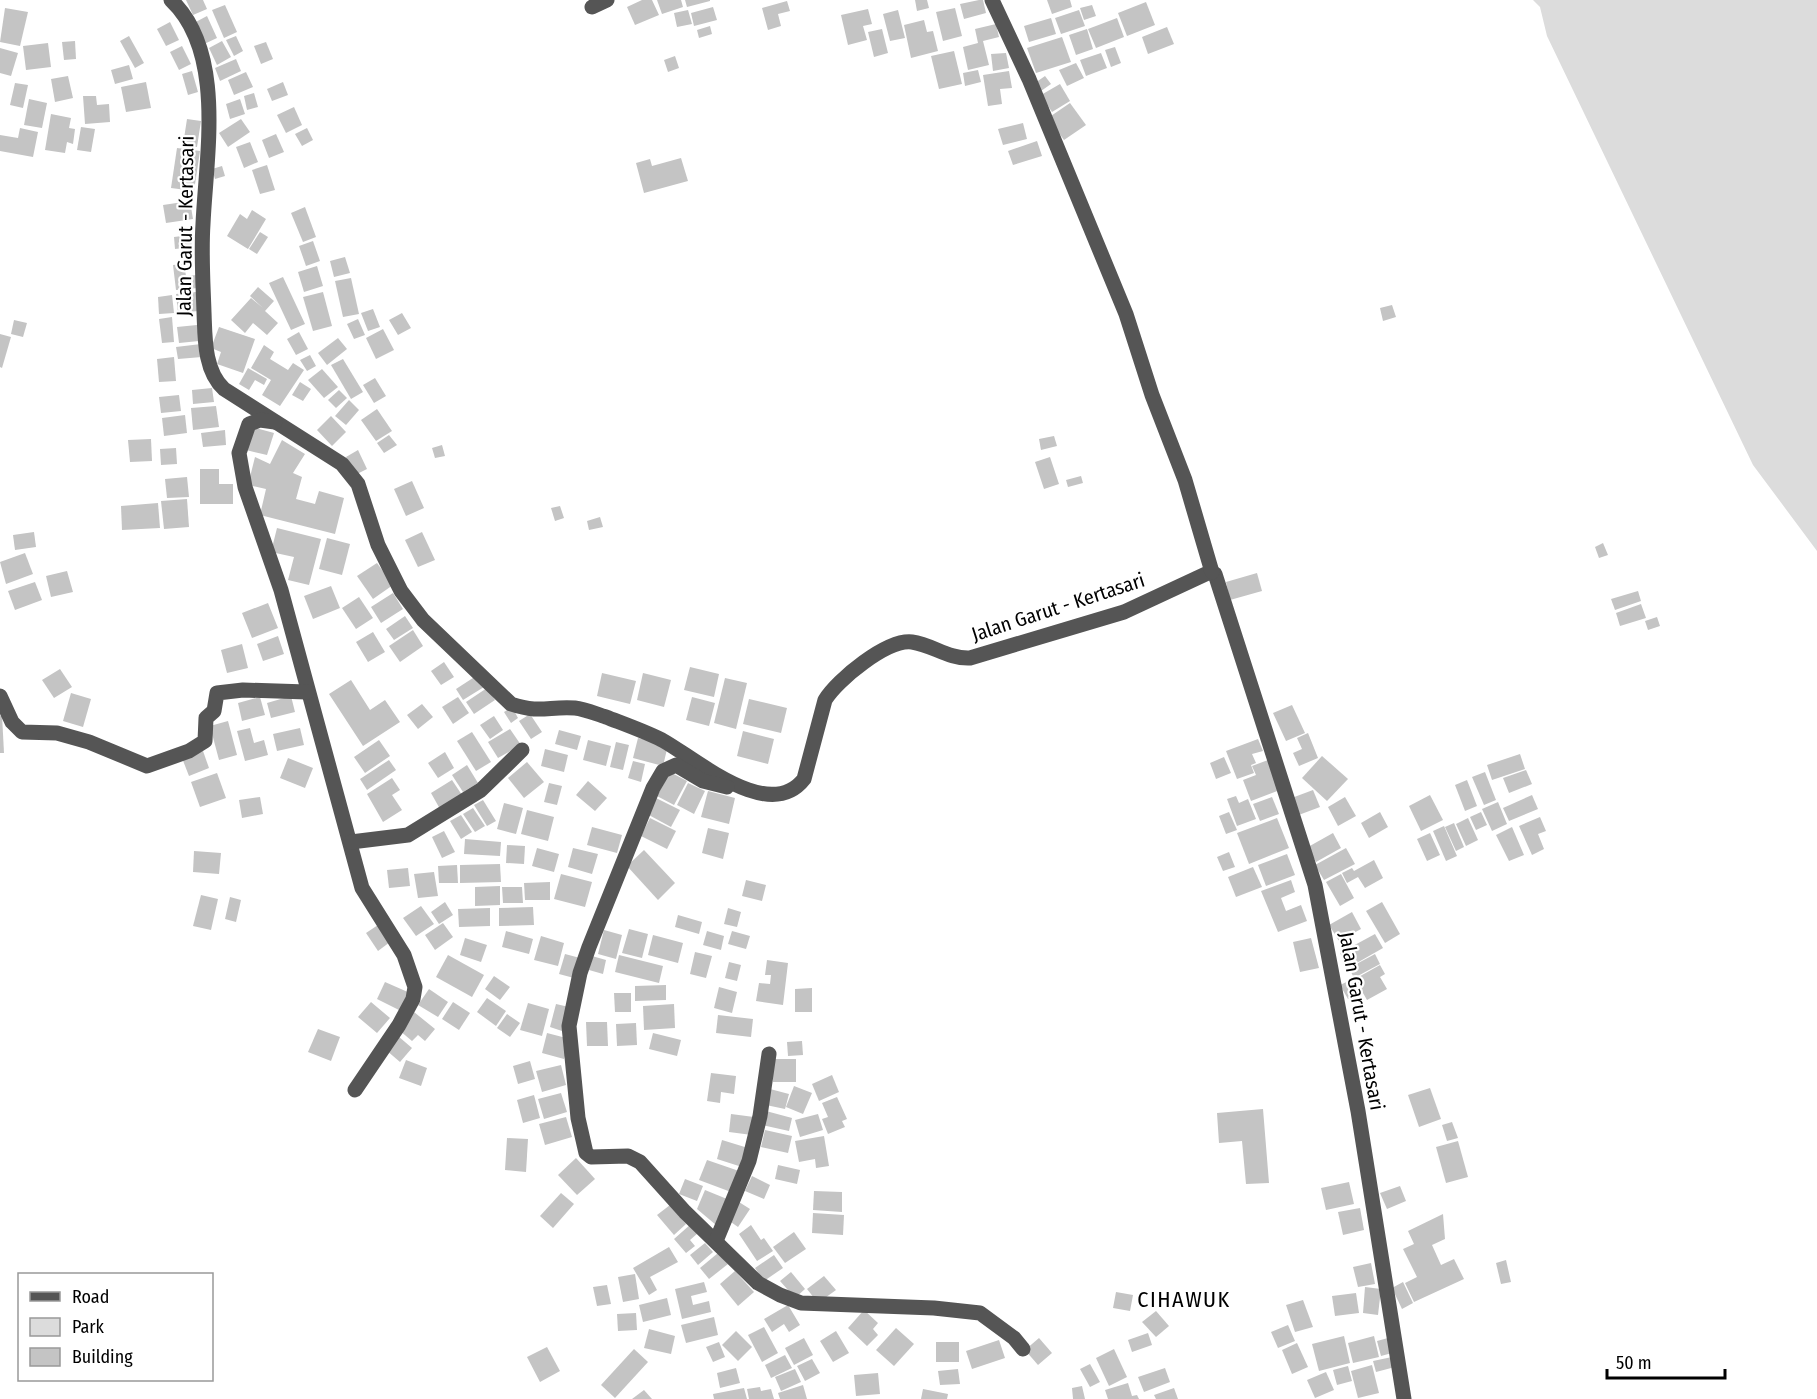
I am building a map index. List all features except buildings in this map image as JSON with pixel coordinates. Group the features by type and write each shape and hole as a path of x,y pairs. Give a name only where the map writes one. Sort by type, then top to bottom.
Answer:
{"street":[{"name":"Jalan Garut - Kertasari","path":"171,0 185,15 192,32 210,101 202,251 204,328 214,377 224,389 342,464 358,484 378,544 401,591 423,620 511,704 529,710 575,708 605,717 660,739 725,781 756,793 769,794 798,788 808,770 825,700 830,692 853,670 893,646 910,642 956,658 970,658 1124,612 1212,572 1222,591 1315,885 1358,1111 1404,1399"},
{"path":"592,7 607,0"},
{"path":"992,0 1029,79 1126,315 1152,394 1185,480 1212,572"},
{"path":"275,422 260,420 249,424 239,453 245,487 281,590 362,888 404,955 415,987 413,999 399,1025 355,1090"},
{"path":"0,696 17,730 57,733 89,742 147,766 189,752 205,741 206,718 214,711 216,693 243,690 307,692"},
{"path":"351,842 408,835 481,790 522,750"},
{"path":"756,793 703,780 676,765 663,771 653,789 589,947 580,973 569,1026 578,1118 586,1153 591,1157 628,1156 640,1162 685,1212 758,1283 801,1303 980,1312 1014,1338 1023,1349"},
{"path":"716,1241 749,1161 760,1116 769,1054"}],"green space":[{"path":"1533,0 1817,0 1817,551 1753,465 1547,36 1540,7"}],"district":[{"name":"CIHAWUK","path":"1184,1299"}]}
